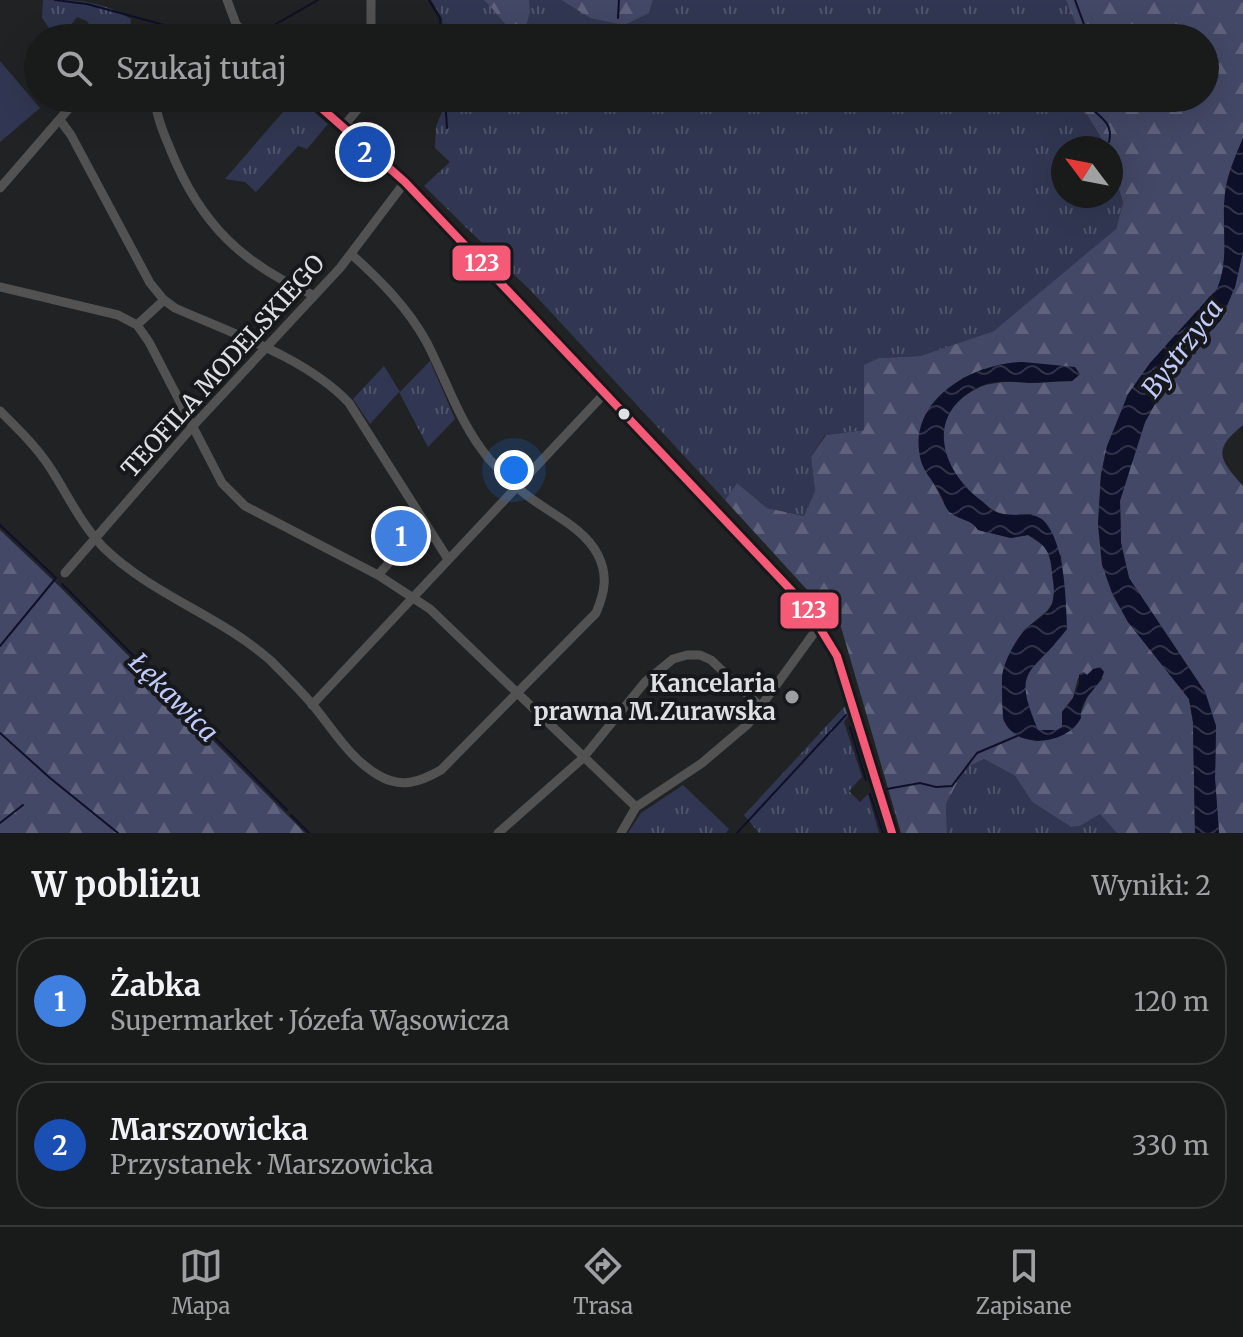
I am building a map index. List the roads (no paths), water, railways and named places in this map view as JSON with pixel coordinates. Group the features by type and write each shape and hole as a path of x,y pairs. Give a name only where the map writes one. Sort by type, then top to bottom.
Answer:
{"street":[{"path":"227,0 236,24"},
{"path":"371,0 371,24"},
{"path":"0,188 67,112"},
{"path":"159,112 175,162 210,221 228,243 273,277 313,295"},
{"path":"326,112 405,182 791,588 822,629 837,656 892,833"},
{"path":"343,127 355,112"},
{"path":"60,120 150,283 164,300 316,374 337,391 349,403 448,559"},
{"name":"TEOFILA MODELSKIEGO","path":"65,573 193,426 351,254 405,182"},
{"path":"0,411 48,465 84,525 120,562 270,660 358,761 394,782 409,784 423,780 441,770 596,613 605,594 605,574 597,554 585,537 516,486 490,459 469,432 413,320 398,299 351,254"},
{"path":"0,287 118,315 137,325 149,342 222,483 245,506 378,575 430,609 636,807"},
{"path":"137,325 164,300"},
{"path":"312,705 605,393"},
{"path":"378,575 425,523"},
{"path":"621,833 636,807 732,740 761,707 814,633 822,629"},
{"path":"498,833 583,758 645,682 673,659 700,655 711,660 761,707"}],"water":[{"name":"Bystrzyca","path":"1243,138 1243,251 1235,287 1221,320 1172,373 1145,422 1120,501 1121,543 1129,578 1205,692 1216,726 1215,779 1219,833 1195,833 1193,722 1189,699 1128,622 1112,593 1102,565 1098,525 1101,475 1107,446 1128,394 1150,363 1217,289 1223,266 1226,186"},
{"path":"1023,362 1075,367 1080,374 1072,381 999,382 981,386 963,397 951,410 945,425 944,440 955,472 979,499 991,510 1006,515 1040,518 1057,544 1063,573 1067,629 1035,665 1026,683 1030,710 1038,730 1062,727 1062,712 1073,698 1079,684 1079,674 1084,672 1087,675 1101,667 1104,672 1086,699 1075,727 1065,734 1043,740 1020,737 1004,721 1002,678 1007,659 1018,639 1052,604 1054,588 1049,555 1039,542 1028,535 1011,538 978,530 972,523 952,514 923,466 919,440 923,420 947,389 983,369"}],"waterway":[{"path":"55,0 87,4 161,24"},
{"path":"276,24 318,0"},
{"path":"429,0 440,24"},
{"path":"618,18 619,0"},
{"path":"1075,0 1084,24"},
{"path":"446,112 447,128"},
{"path":"1095,112 1106,122 1110,136"},
{"path":"627,424 641,439"},
{"path":"646,444 714,517"},
{"path":"719,522 783,589"},
{"path":"0,525 56,578 0,646"},
{"name":"Łękawica","path":"62,584 287,810"},
{"path":"788,595 811,624"},
{"path":"737,833 846,715"},
{"path":"850,727 866,780"},
{"path":"0,733 118,833"},
{"path":"887,789 920,783 936,787 952,786 977,753 1017,736"},
{"path":"870,794 883,833"},
{"path":"0,823 23,805"},
{"name":"Łękawica","path":"291,815 309,833"}],"place":[{"name":"Marszowicka","path":"365,152"},
{"name":"Żabka","path":"401,536"},
{"name":"Kancelaria prawna M.Zurawska","path":"792,697"}]}
